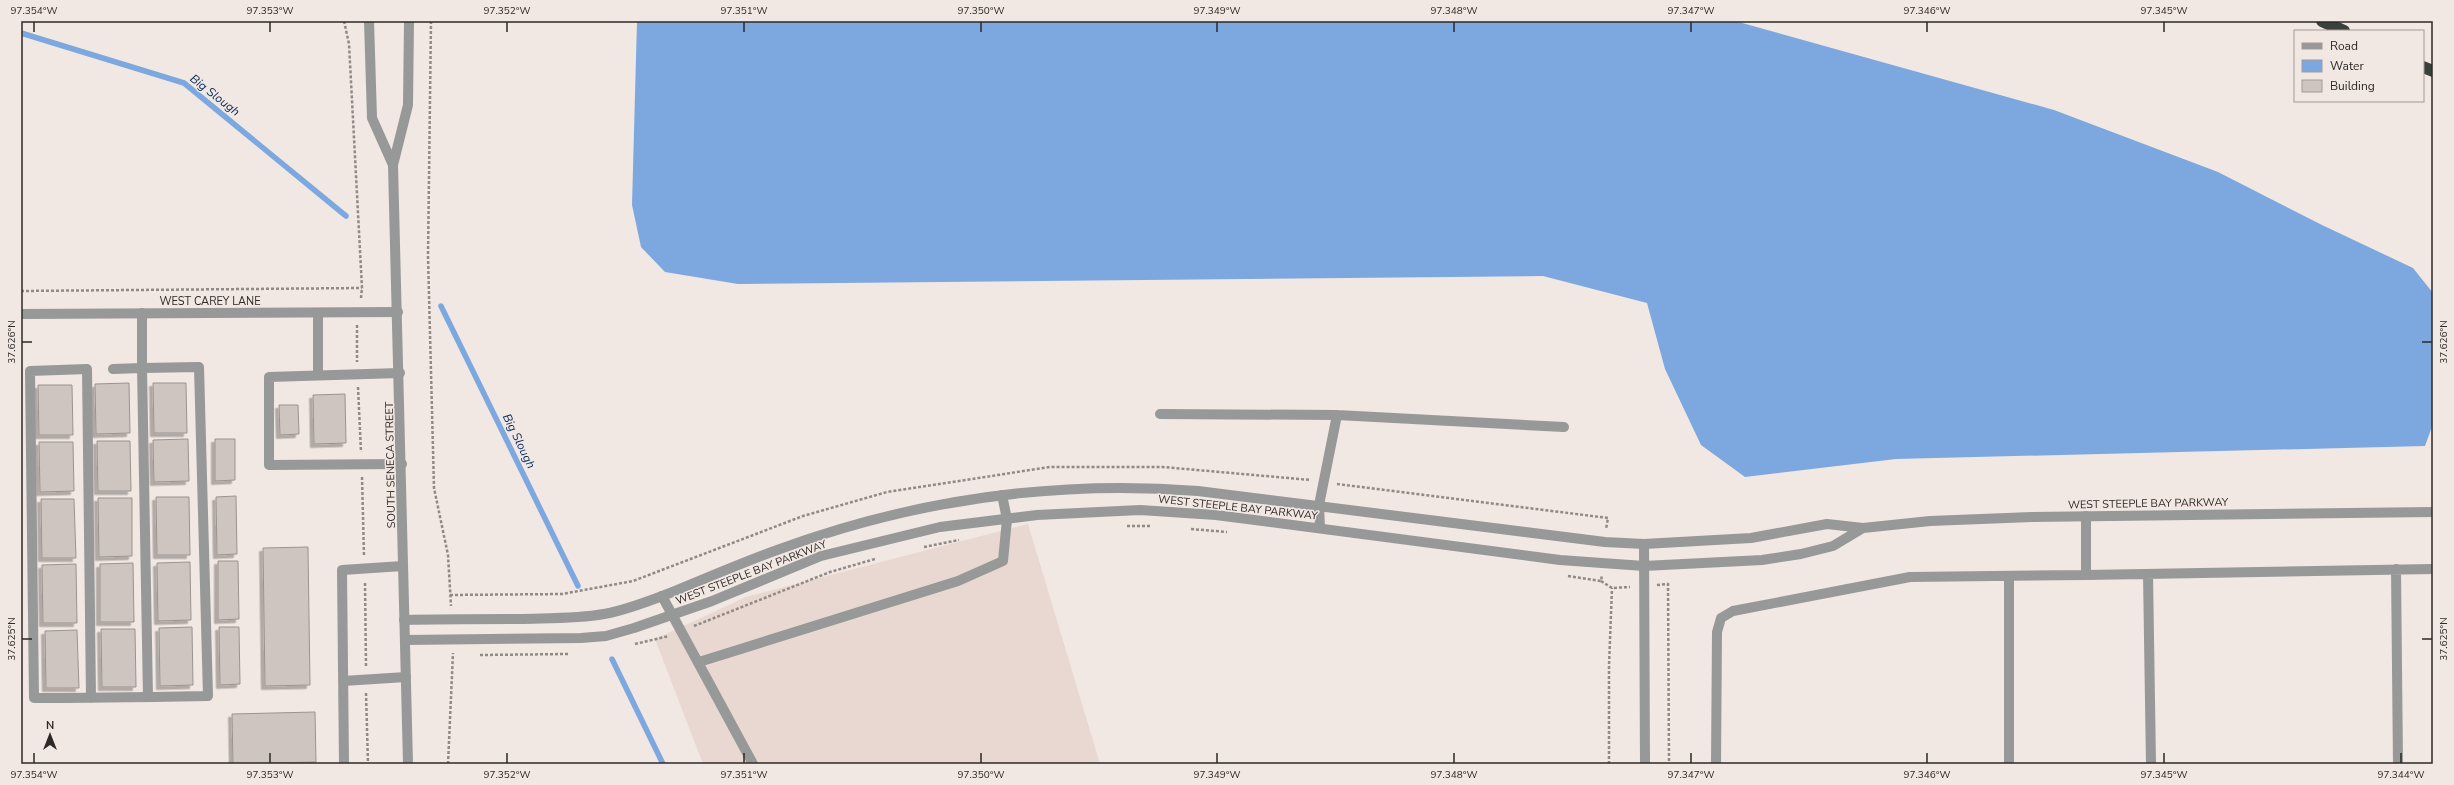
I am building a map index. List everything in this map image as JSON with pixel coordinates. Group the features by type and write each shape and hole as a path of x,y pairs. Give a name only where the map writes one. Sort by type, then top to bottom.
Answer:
{"highway":[{"path":"2322,21 2342,30"}],"street":[{"name":"SOUTH SENECA STREET","path":"369,21 372,118 394,165"},
{"name":"SOUTH SENECA STREET","path":"408,764 394,165 408,105 409,21"},
{"name":"WEST CAREY LANE","path":"21,314 398,312"},
{"path":"318,313 318,375"},
{"path":"142,314 148,697"},
{"path":"91,698 87,369 30,371 34,698 91,698 208,696 199,367 114,368"},
{"path":"400,373 268,377 269,465 402,464"},
{"path":"1160,414 1337,415 1564,428"},
{"path":"1320,528 1319,505 1337,415"},
{"name":"WEST STEEPLE BAY PARKWAY","path":"404,620 579,618 605,614 662,596 780,549 866,521 962,501 1002,495 1098,487 1146,487 1319,505 1605,542 1644,544 1751,538 1827,524 1863,528 1930,521 2086,516 2433,512"},
{"path":"699,662 958,581 1003,561 1007,518 1002,495"},
{"name":"WEST STEEPLE BAY PARKWAY","path":"405,640 581,638 606,636 674,614 821,556 940,527 1037,515 1140,510 1216,515 1560,560 1644,566 1755,560 1800,554 1833,546 1863,528"},
{"path":"2086,516 2086,575"},
{"path":"1644,544 1645,764"},
{"path":"344,764 342,570 403,566"},
{"path":"2396,569 2398,764"},
{"path":"1716,764 1717,632 1722,618 1733,611 1910,578 2433,569"},
{"path":"2148,574 2151,764"},
{"path":"2009,576 2009,764"},
{"path":"662,596 674,614 753,764"},
{"path":"343,681 406,677"}],"path":[{"path":"344,21 350,44 362,288 356,332 365,568 368,764"},
{"path":"431,21 428,256 434,488 448,555 451,619"},
{"path":"21,292 362,288"},
{"path":"450,595 562,594 633,581 803,516 887,492 1050,467 1163,467 1274,475 1608,518 1605,542"},
{"path":"1122,526 1152,526"},
{"path":"1183,528 1230,532"},
{"path":"921,548 965,539"},
{"path":"630,645 660,640 830,572 883,557"},
{"path":"1562,575 1601,581 1603,563"},
{"path":"1609,764 1608,666 1612,588"},
{"path":"448,764 453,655 452,639"},
{"path":"475,655 573,653"},
{"path":"453,655 460,655"}],"shaded area":[{"path":"1028,524 1100,764 703,764 655,639 746,597"}],"water":[{"path":"637,21 1735,21 2054,110 2218,172 2322,225 2413,268 2433,293 2433,424 2425,446 1896,459 1745,477 1701,445 1665,369 1647,303 1543,276 738,284 665,272 641,247 632,205"}],"building":[{"path":"129,383 130,433 96,434 95,384"},
{"path":"153,383 186,383 187,433 154,433"},
{"path":"38,385 72,385 73,435 39,435"},
{"path":"345,394 346,443 314,444 313,395"},
{"path":"279,405 298,405 299,434 280,435"},
{"path":"188,439 189,481 154,482 153,440"},
{"path":"215,439 235,439 235,480 215,481"},
{"path":"97,441 130,441 131,491 98,491"},
{"path":"39,442 73,442 74,491 40,492"},
{"path":"236,496 237,554 217,555 216,497"},
{"path":"156,497 189,497 190,555 157,555"},
{"path":"98,498 132,498 132,556 99,557"},
{"path":"41,499 74,499 76,558 42,558"},
{"path":"308,547 310,685 265,686 263,548"},
{"path":"218,561 238,561 239,619 218,620"},
{"path":"190,562 191,620 158,621 157,563"},
{"path":"133,563 134,622 100,622 100,564"},
{"path":"76,564 77,623 43,623 42,565"},
{"path":"192,627 193,685 160,686 159,628"},
{"path":"219,627 239,627 240,684 220,685"},
{"path":"101,629 135,629 136,687 102,687"},
{"path":"77,630 79,688 46,688 45,631"},
{"path":"315,712 316,762 233,764 232,714"}],"waterway":[{"name":"Big Slough","path":"21,33 184,83 346,216"},
{"name":"Big Slough","path":"441,306 578,586"},
{"name":"Big Slough","path":"612,659 663,764"}]}
